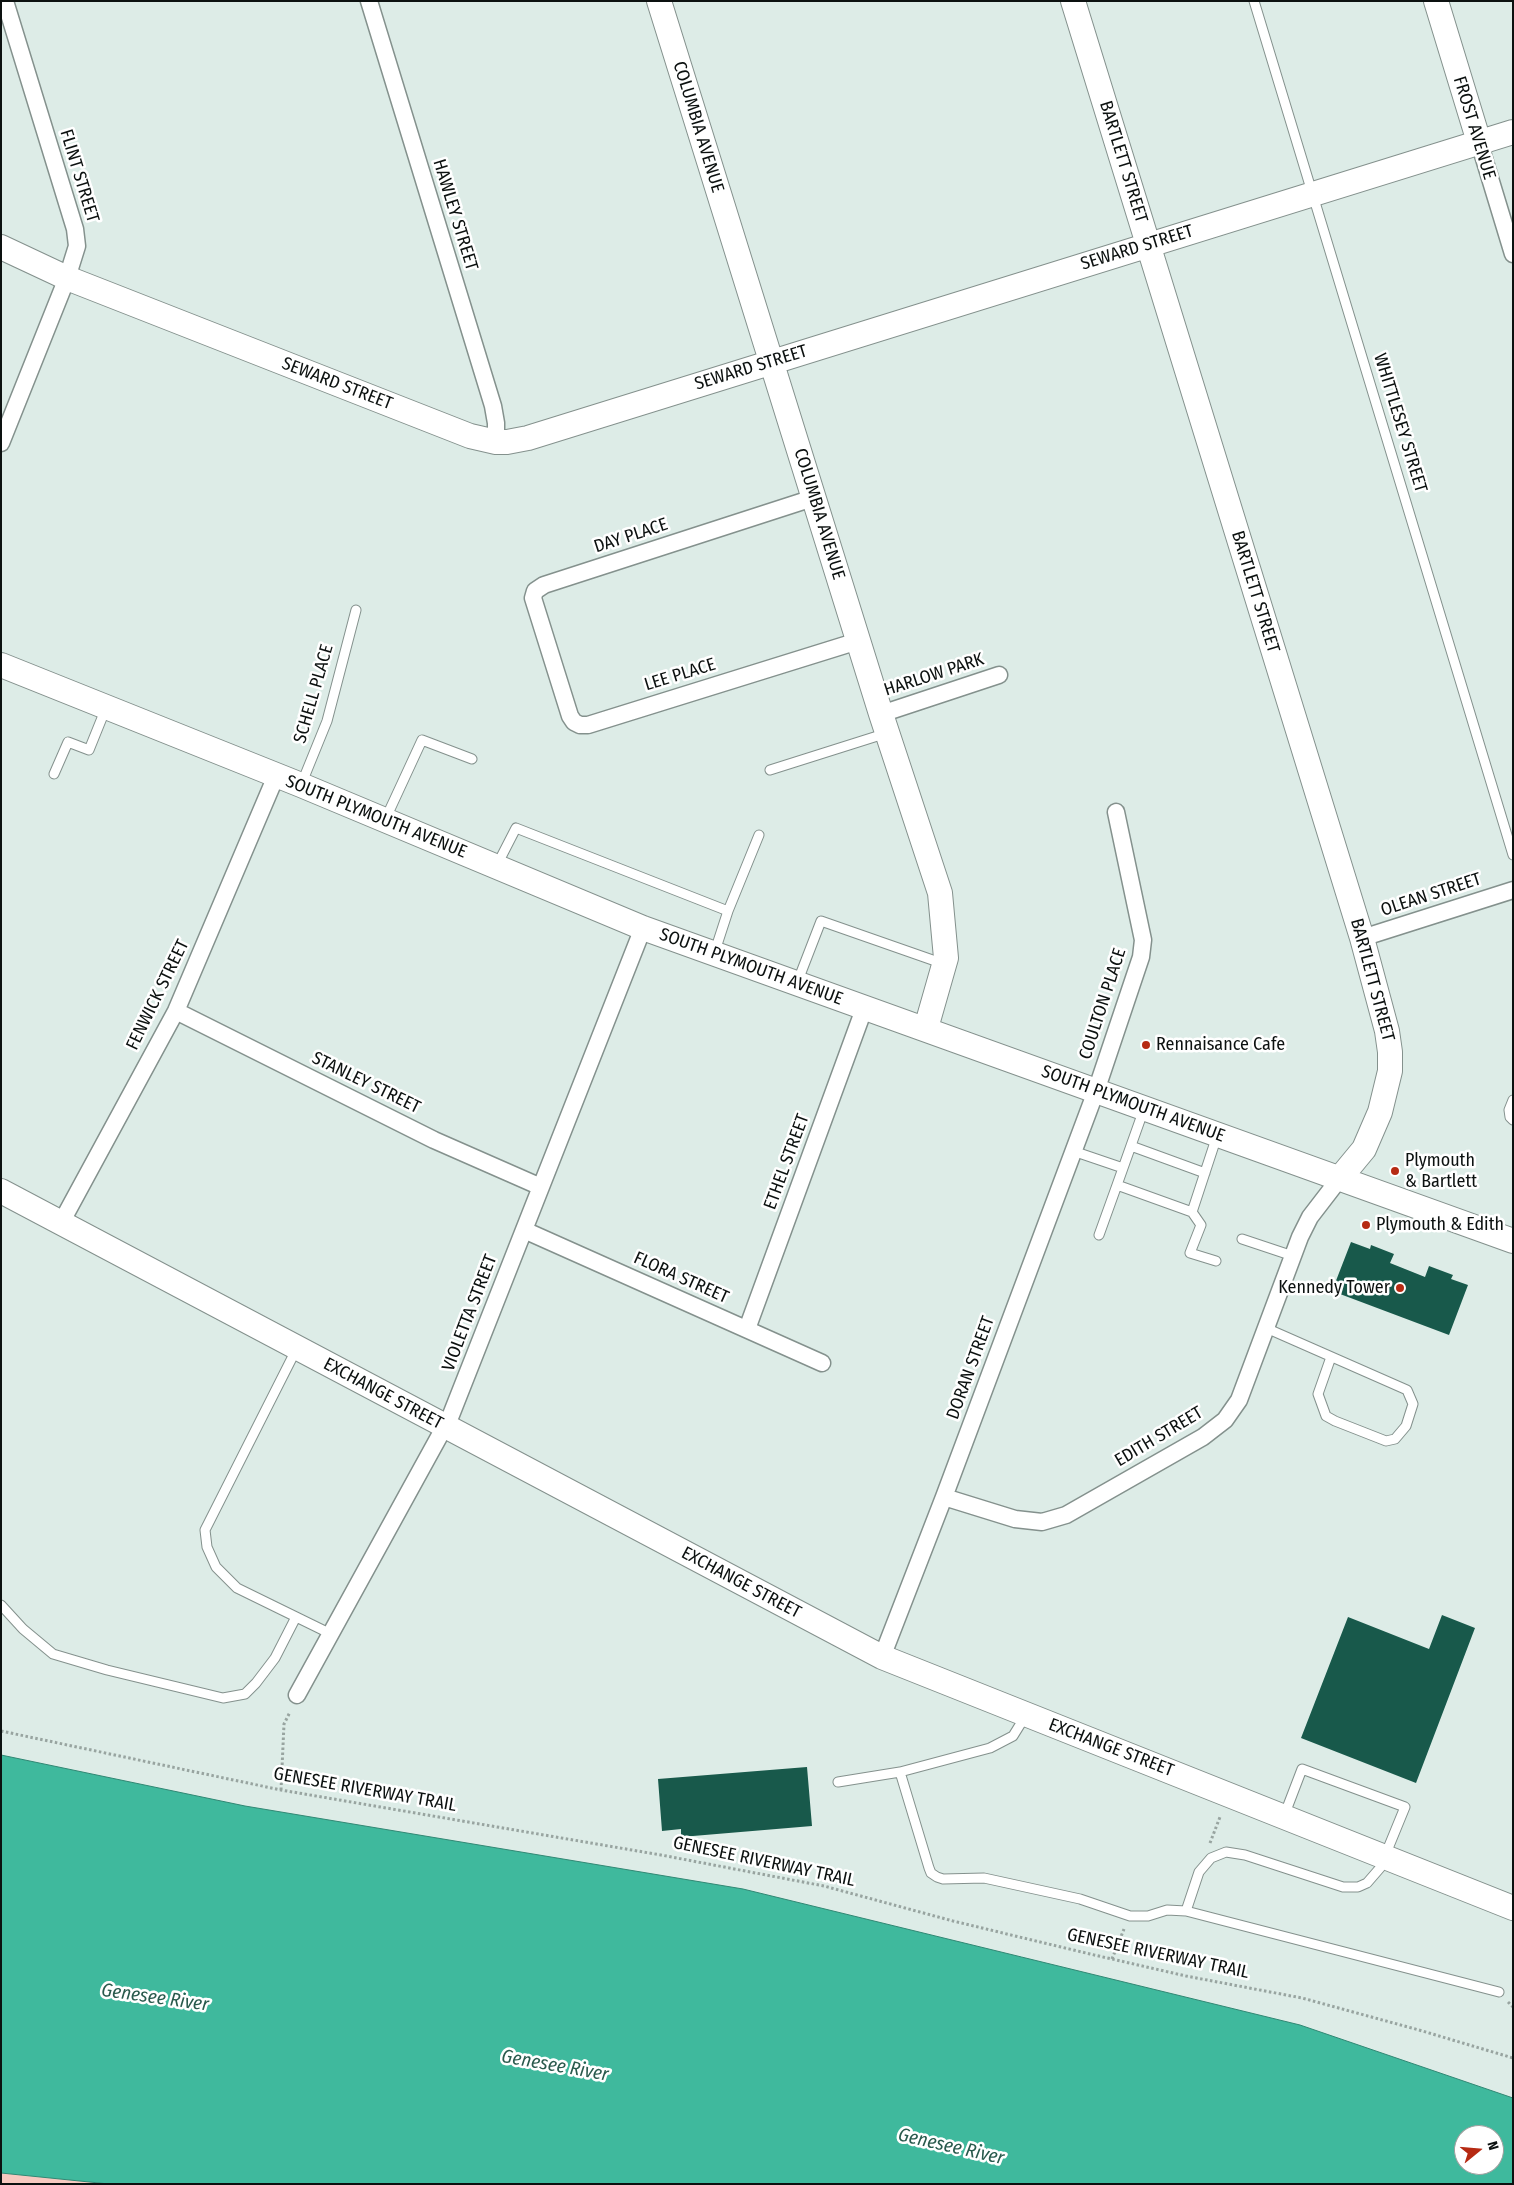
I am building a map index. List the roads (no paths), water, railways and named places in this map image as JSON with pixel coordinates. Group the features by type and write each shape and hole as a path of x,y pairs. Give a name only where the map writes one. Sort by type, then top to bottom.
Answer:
{"street":[{"name":"FLINT STREET","path":"1,443 67,278 77,246 75,229 5,1"},
{"name":"HAWLEY STREET","path":"369,1 493,406 496,442"},
{"name":"COLUMBIA AVENUE","path":"659,1 813,498 940,894 946,958 926,1028"},
{"name":"BARTLETT STREET","path":"1073,1 1362,938 1388,1031 1390,1071 1386,1092 1373,1132 1364,1149 1340,1178"},
{"name":"FROST AVENUE","path":"1436,1 1513,254"},
{"name":"SEWARD STREET","path":"1,247 67,278 470,436 496,442 522,439 1513,132"},
{"name":"DAY PLACE","path":"553,663 534,598 535,591 544,585 813,498"},
{"name":"LEE PLACE","path":"553,663 570,716 574,722 580,725 858,640"},
{"name":"SOUTH PLYMOUTH AVENUE","path":"1,665 301,785 644,928 864,1009 926,1028 1096,1091 1513,1240"},
{"name":"HARLOW PARK","path":"884,723 1000,675"},
{"name":"FENWICK STREET","path":"61,1223 176,1011 276,776"},
{"name":"COULTON PLACE","path":"1096,1091 1143,949 1116,812"},
{"name":"OLEAN STREET","path":"1362,938 1513,890"},
{"name":"VIOLETTA STREET","path":"298,1695 445,1427 456,1403 644,928"},
{"name":"ETHEL STREET","path":"747,1329 864,1009"},
{"name":"STANLEY STREET","path":"176,1011 434,1140 540,1187"},
{"name":"DORAN STREET","path":"882,1657 1096,1091"},
{"name":"EDITH STREET","path":"944,1497 1015,1519 1042,1522 1066,1515 1203,1437 1225,1420 1239,1400 1293,1256 1310,1218 1340,1178"},
{"name":"EXCHANGE STREET","path":"1,1191 882,1657 1513,1908"},
{"name":"FLORA STREET","path":"524,1230 822,1363"}],"lane":[{"name":"WHITTLESEY STREET","path":"1254,1 1513,855"},
{"name":"SCHELL PLACE","path":"301,785 327,721 356,610"},
{"path":"54,774 68,742 89,750 106,707"},
{"path":"770,770 884,723"},
{"path":"385,820 422,740 472,759"},
{"path":"496,867 516,828 728,911"},
{"path":"714,954 728,911 759,835"},
{"path":"797,984 820,921 944,964"},
{"path":"1513,1100 1509,1110 1510,1117 1513,1120"},
{"path":"1099,1235 1144,1108"},
{"path":"1192,1212 1217,1134"},
{"path":"1130,1146 1169,1164 1205,1173"},
{"path":"1073,1151 1123,1168"},
{"path":"1117,1185 1192,1212 1201,1225 1190,1253 1216,1261"},
{"path":"1156,1199 1159,1190"},
{"path":"1242,1239 1293,1256"},
{"path":"1266,1328 1407,1390 1413,1404 1406,1426 1395,1439 1386,1441 1326,1416 1318,1394 1331,1357"},
{"path":"297,1348 205,1530 207,1547 216,1567 237,1588 331,1634"},
{"path":"1,1604 23,1629 54,1654 107,1670 223,1698 245,1694 256,1683 275,1658 296,1617"},
{"path":"838,1782 900,1772 998,1745 1013,1736 1026,1715"},
{"path":"1186,1911 1197,1877 1211,1858 1226,1852 1234,1852 1351,1888 1367,1883 1374,1877 1385,1858 1405,1807 1302,1768 1284,1817"},
{"path":"900,1772 929,1868 931,1873 937,1877 943,1879 984,1878 1080,1899 1130,1916 1148,1916 1168,1910 1186,1911 1499,1992"}],"water":[{"name":"Genesee River","path":"1,1755 245,1806 743,1889 1300,2025 1513,2098 1513,2184 109,2184 1,2173"}],"place":[{"name":"Rennaisance Cafe","path":"1146,1045"},
{"name":"Plymouth & Bartlett","path":"1395,1171"},
{"name":"Plymouth & Edith","path":"1366,1225"},
{"name":"Kennedy Tower","path":"1400,1288"}]}
